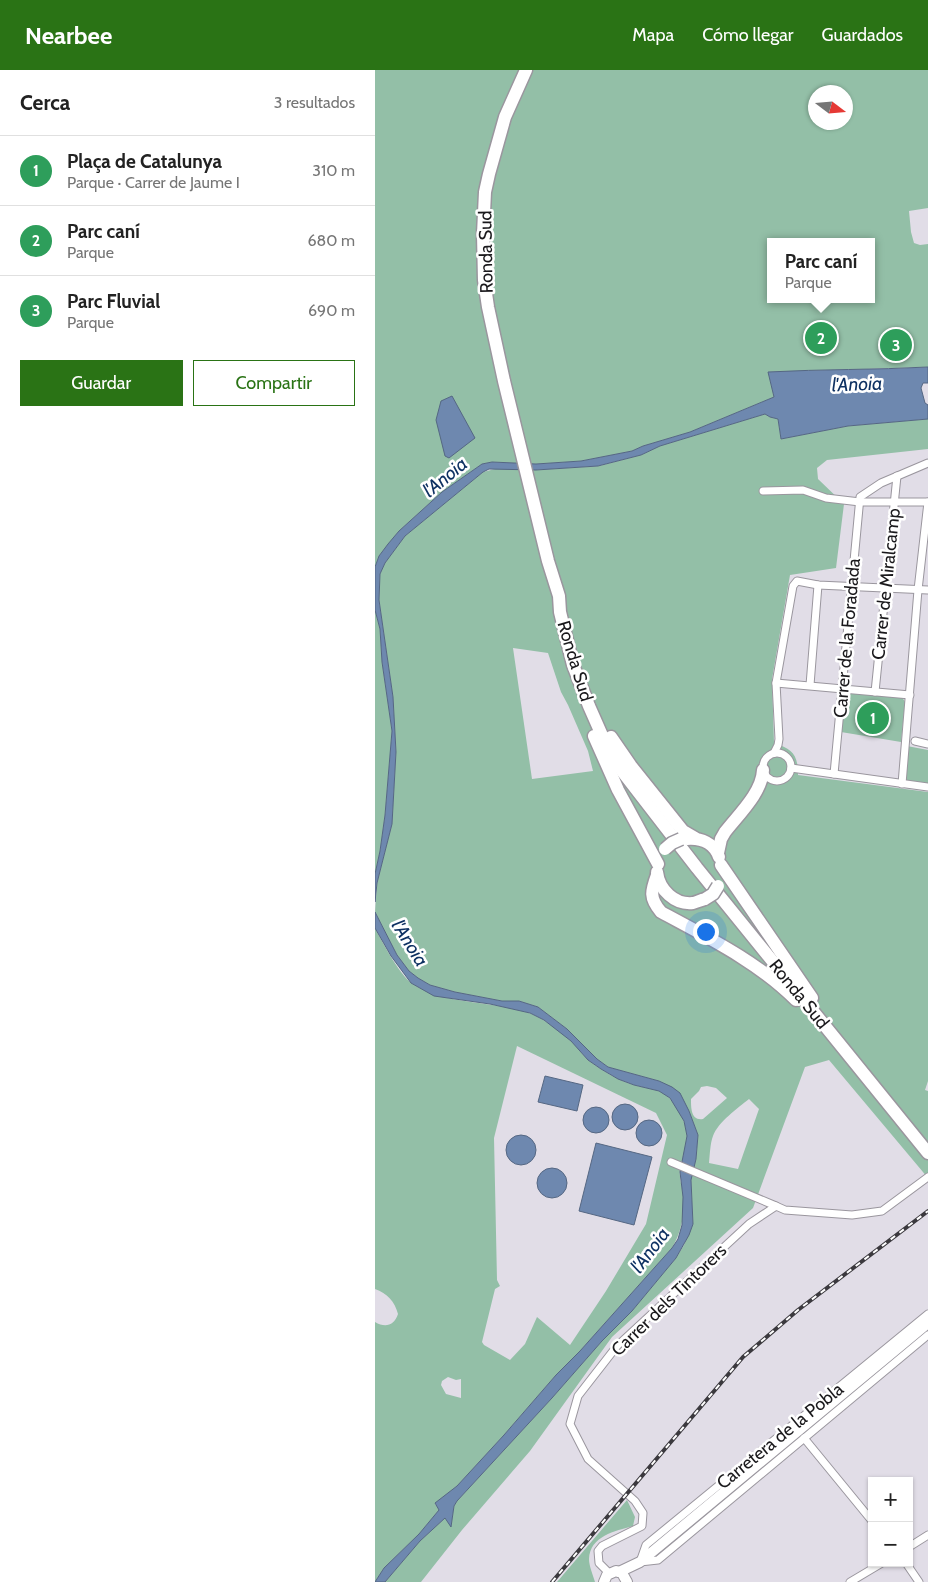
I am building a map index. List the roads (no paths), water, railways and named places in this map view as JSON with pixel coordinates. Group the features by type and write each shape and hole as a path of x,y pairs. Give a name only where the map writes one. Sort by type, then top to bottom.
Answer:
{"highway":[{"name":"Ronda Sud","path":"527,70 505,117 485,192 483,234 484,280 504,381 548,561 559,596 560,612 573,665 604,740 622,771 697,868 928,1153"},
{"path":"560,612 593,704 611,736 631,766 683,831 700,840 719,859 823,1015 839,1043"},
{"path":"560,612 565,655 598,746 658,870 662,887 677,901 693,903 713,894 722,873 719,859 721,839 758,790 763,778 763,770"},
{"path":"758,790 774,781"},
{"path":"725,832 718,837 700,840 681,839 665,849 652,889 652,898 656,906 661,912 714,940 757,966 793,997 825,1033 839,1043"}],"street":[{"path":"860,502 860,497 881,483 928,463"},
{"name":"Carrer de Miralcamp","path":"875,692 897,476"},
{"path":"763,491 803,490 826,498 860,502 928,502 902,784"},
{"name":"Carrer de la Foradada","path":"833,774 860,502"},
{"path":"774,753 779,739 776,683 793,586 797,581 817,585 852,585 928,590"},
{"path":"809,685 817,585"},
{"path":"776,683 910,695"},
{"path":"915,741 928,744"},
{"path":"774,753 783,753 787,756 791,768 787,777 779,781 774,781 767,777 763,770 764,761 770,754 774,753"},
{"path":"791,768 928,787"},
{"path":"674,1163 785,1210 852,1215 882,1212 928,1177"},
{"name":"Carrer dels Tintorers","path":"608,1578 599,1563 598,1551 602,1546 642,1526 643,1513 635,1501 588,1459 571,1424 578,1396 617,1346 749,1224 775,1206"},
{"name":"Carretera de la Pobla","path":"627,1582 641,1562 646,1545 928,1314"},
{"name":"Carretera de la Pobla","path":"608,1578 641,1562 928,1323"},
{"name":"Carretera de la Pobla","path":"641,1562 658,1560 928,1335"},
{"path":"804,1438 868,1515"},
{"path":"913,1544 928,1535"},
{"path":"850,1582 875,1567"},
{"path":"909,1567 919,1582"},
{"path":"608,1578 625,1576 627,1582"}],"water":[{"name":"l'Anoia","path":"928,367 928,383 923,383 921,388 925,403 928,405 928,419 848,426 781,439 778,419 765,414 660,446 641,455 598,466 536,470 489,469 405,536 385,563 380,574 379,600 393,697 396,752 392,824 377,883 375,902 375,874 385,815 392,731 382,662 380,629 375,610 375,567 379,556 399,531 442,492 482,464 492,462 536,464 581,461 632,451 690,432 774,397 768,372"},
{"path":"452,396 475,438 449,458 445,456 436,420 441,401"},
{"path":"375,912 397,955 409,971 418,978 430,985 455,992 502,1001 519,1001 538,1007 567,1029 597,1059 608,1067 659,1081 680,1093 698,1135 696,1159 691,1180 693,1224 676,1258 632,1311 602,1341 457,1501 454,1506 451,1527 445,1518 420,1541 385,1582 375,1582 384,1568 419,1534 439,1510 435,1503 457,1486 672,1248 678,1239 682,1225 683,1197 680,1172 687,1136 684,1121 670,1098 659,1091 618,1079 601,1069 588,1060 571,1041 544,1020 530,1013 490,1004 434,996 411,983 391,956 375,928"},
{"path":"545,1076 583,1085 577,1111 538,1102"},
{"path":"625,1104 634,1108 638,1117 634,1126 625,1130 616,1126 612,1117 616,1108"},
{"path":"596,1107 605,1111 609,1120 605,1129 596,1133 587,1129 583,1120 587,1111"},
{"path":"649,1120 658,1124 662,1133 658,1142 649,1146 640,1142 636,1133 640,1124"},
{"path":"521,1135 532,1139 536,1150 532,1161 521,1165 510,1161 506,1150 510,1139"},
{"path":"596,1143 652,1157 634,1225 579,1211"},
{"path":"552,1168 563,1172 567,1183 563,1194 552,1198 541,1194 537,1183 541,1172"}],"railway":[{"path":"552,1582 743,1357 798,1310 928,1211"}],"place":[{"name":"Parc caní","path":"821,338"},
{"name":"Parc Fluvial","path":"896,345"},
{"name":"Plaça de Catalunya","path":"873,718"}]}
